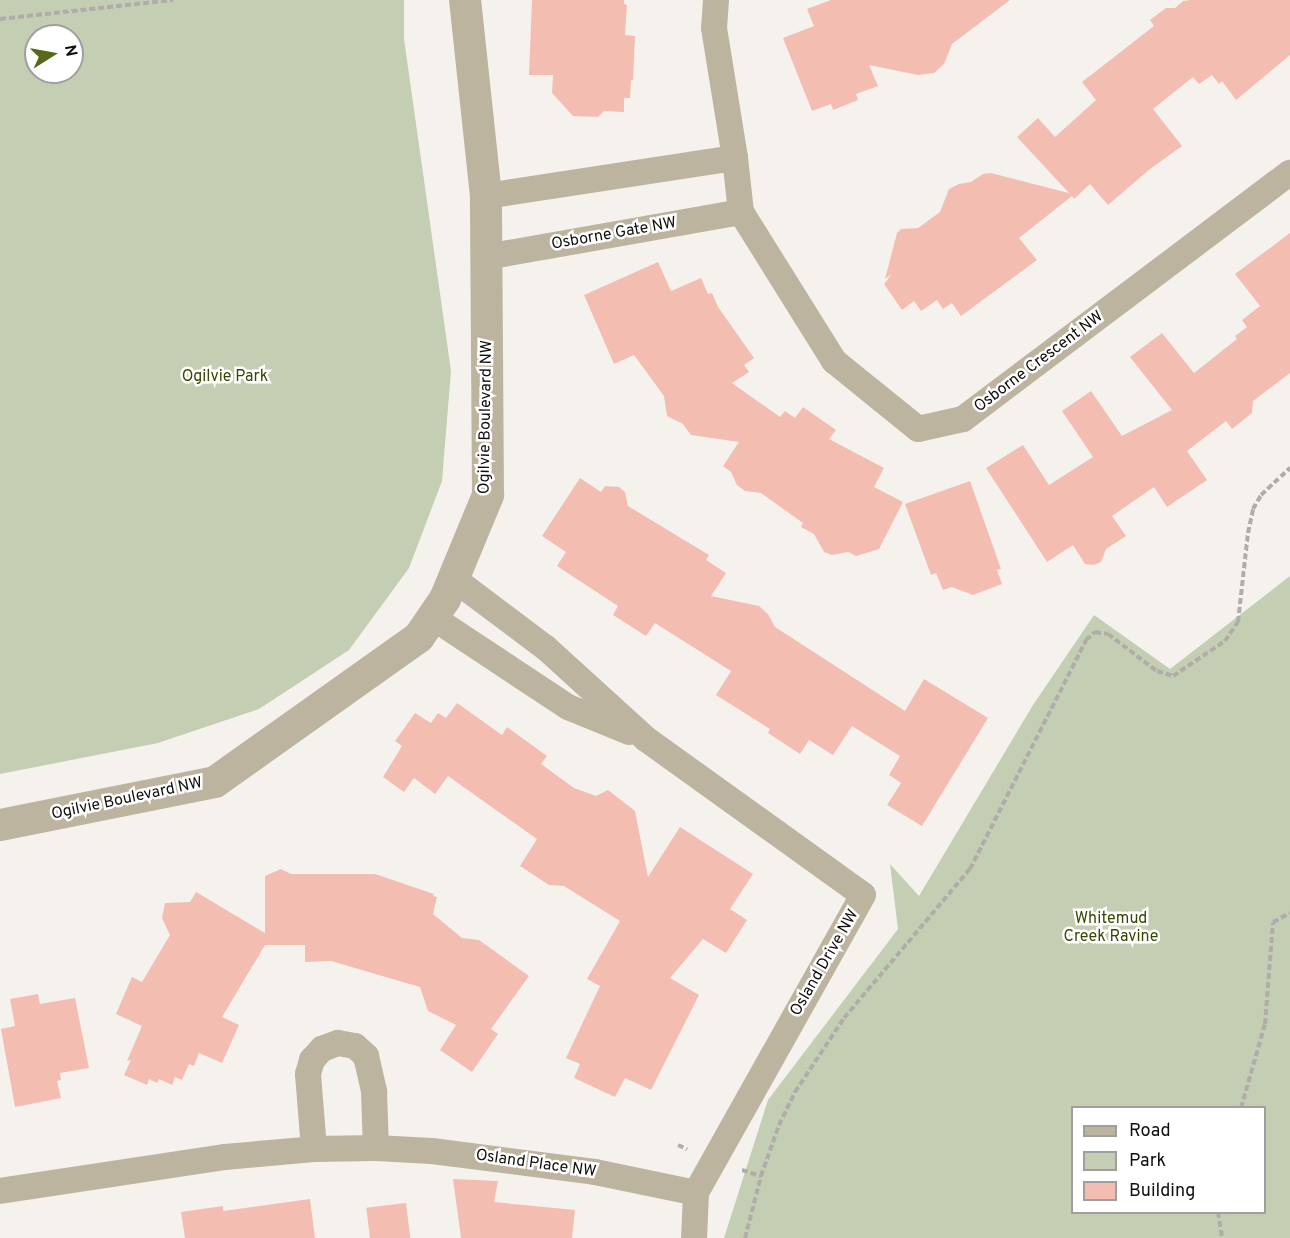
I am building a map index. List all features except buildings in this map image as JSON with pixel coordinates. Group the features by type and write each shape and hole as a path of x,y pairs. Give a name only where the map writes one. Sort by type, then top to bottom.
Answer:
{"street":[{"name":"Ogilvie Boulevard NW","path":"0,825 215,782 419,637 454,579 488,495 486,196 465,0"},
{"name":"Osborne Crescent NW","path":"716,0 714,28 735,158 741,212 834,361 918,429 963,419 1290,173"},
{"path":"486,196 735,158"},
{"name":"Osborne Gate NW","path":"486,257 741,212"},
{"name":"Osland Drive NW","path":"454,579 546,648 646,739 863,895 696,1192 694,1238"},
{"name":"Osland Drive NW","path":"432,617 568,707 646,739"},
{"path":"314,1149 308,1074 312,1060 322,1049 338,1043 355,1046 366,1056 374,1092 376,1148"},
{"name":"Osland Place NW","path":"0,1191 225,1157 314,1149 376,1148 432,1150 595,1172 696,1192"}],"path":[{"path":"0,19 173,0"},
{"path":"745,1238 761,1176 779,1125 795,1092 844,1018 970,869 1086,640 1095,632 1108,634 1157,671 1173,676 1225,641 1238,622 1248,532 1253,509 1261,495 1290,468"},
{"path":"1241,1106 1265,1024 1273,922 1290,913"},
{"path":"1218,1214 1222,1238"}],"green space":[{"name":"Ogilvie Park","path":"0,0 404,0 404,39 451,371 442,481 409,568 349,650 259,709 158,743 0,774"},
{"name":"Whitemud Creek Ravine","path":"1290,576 1290,1238 724,1238 768,1100 898,929 890,864 919,896 1033,705 1094,615 1170,669"}]}
